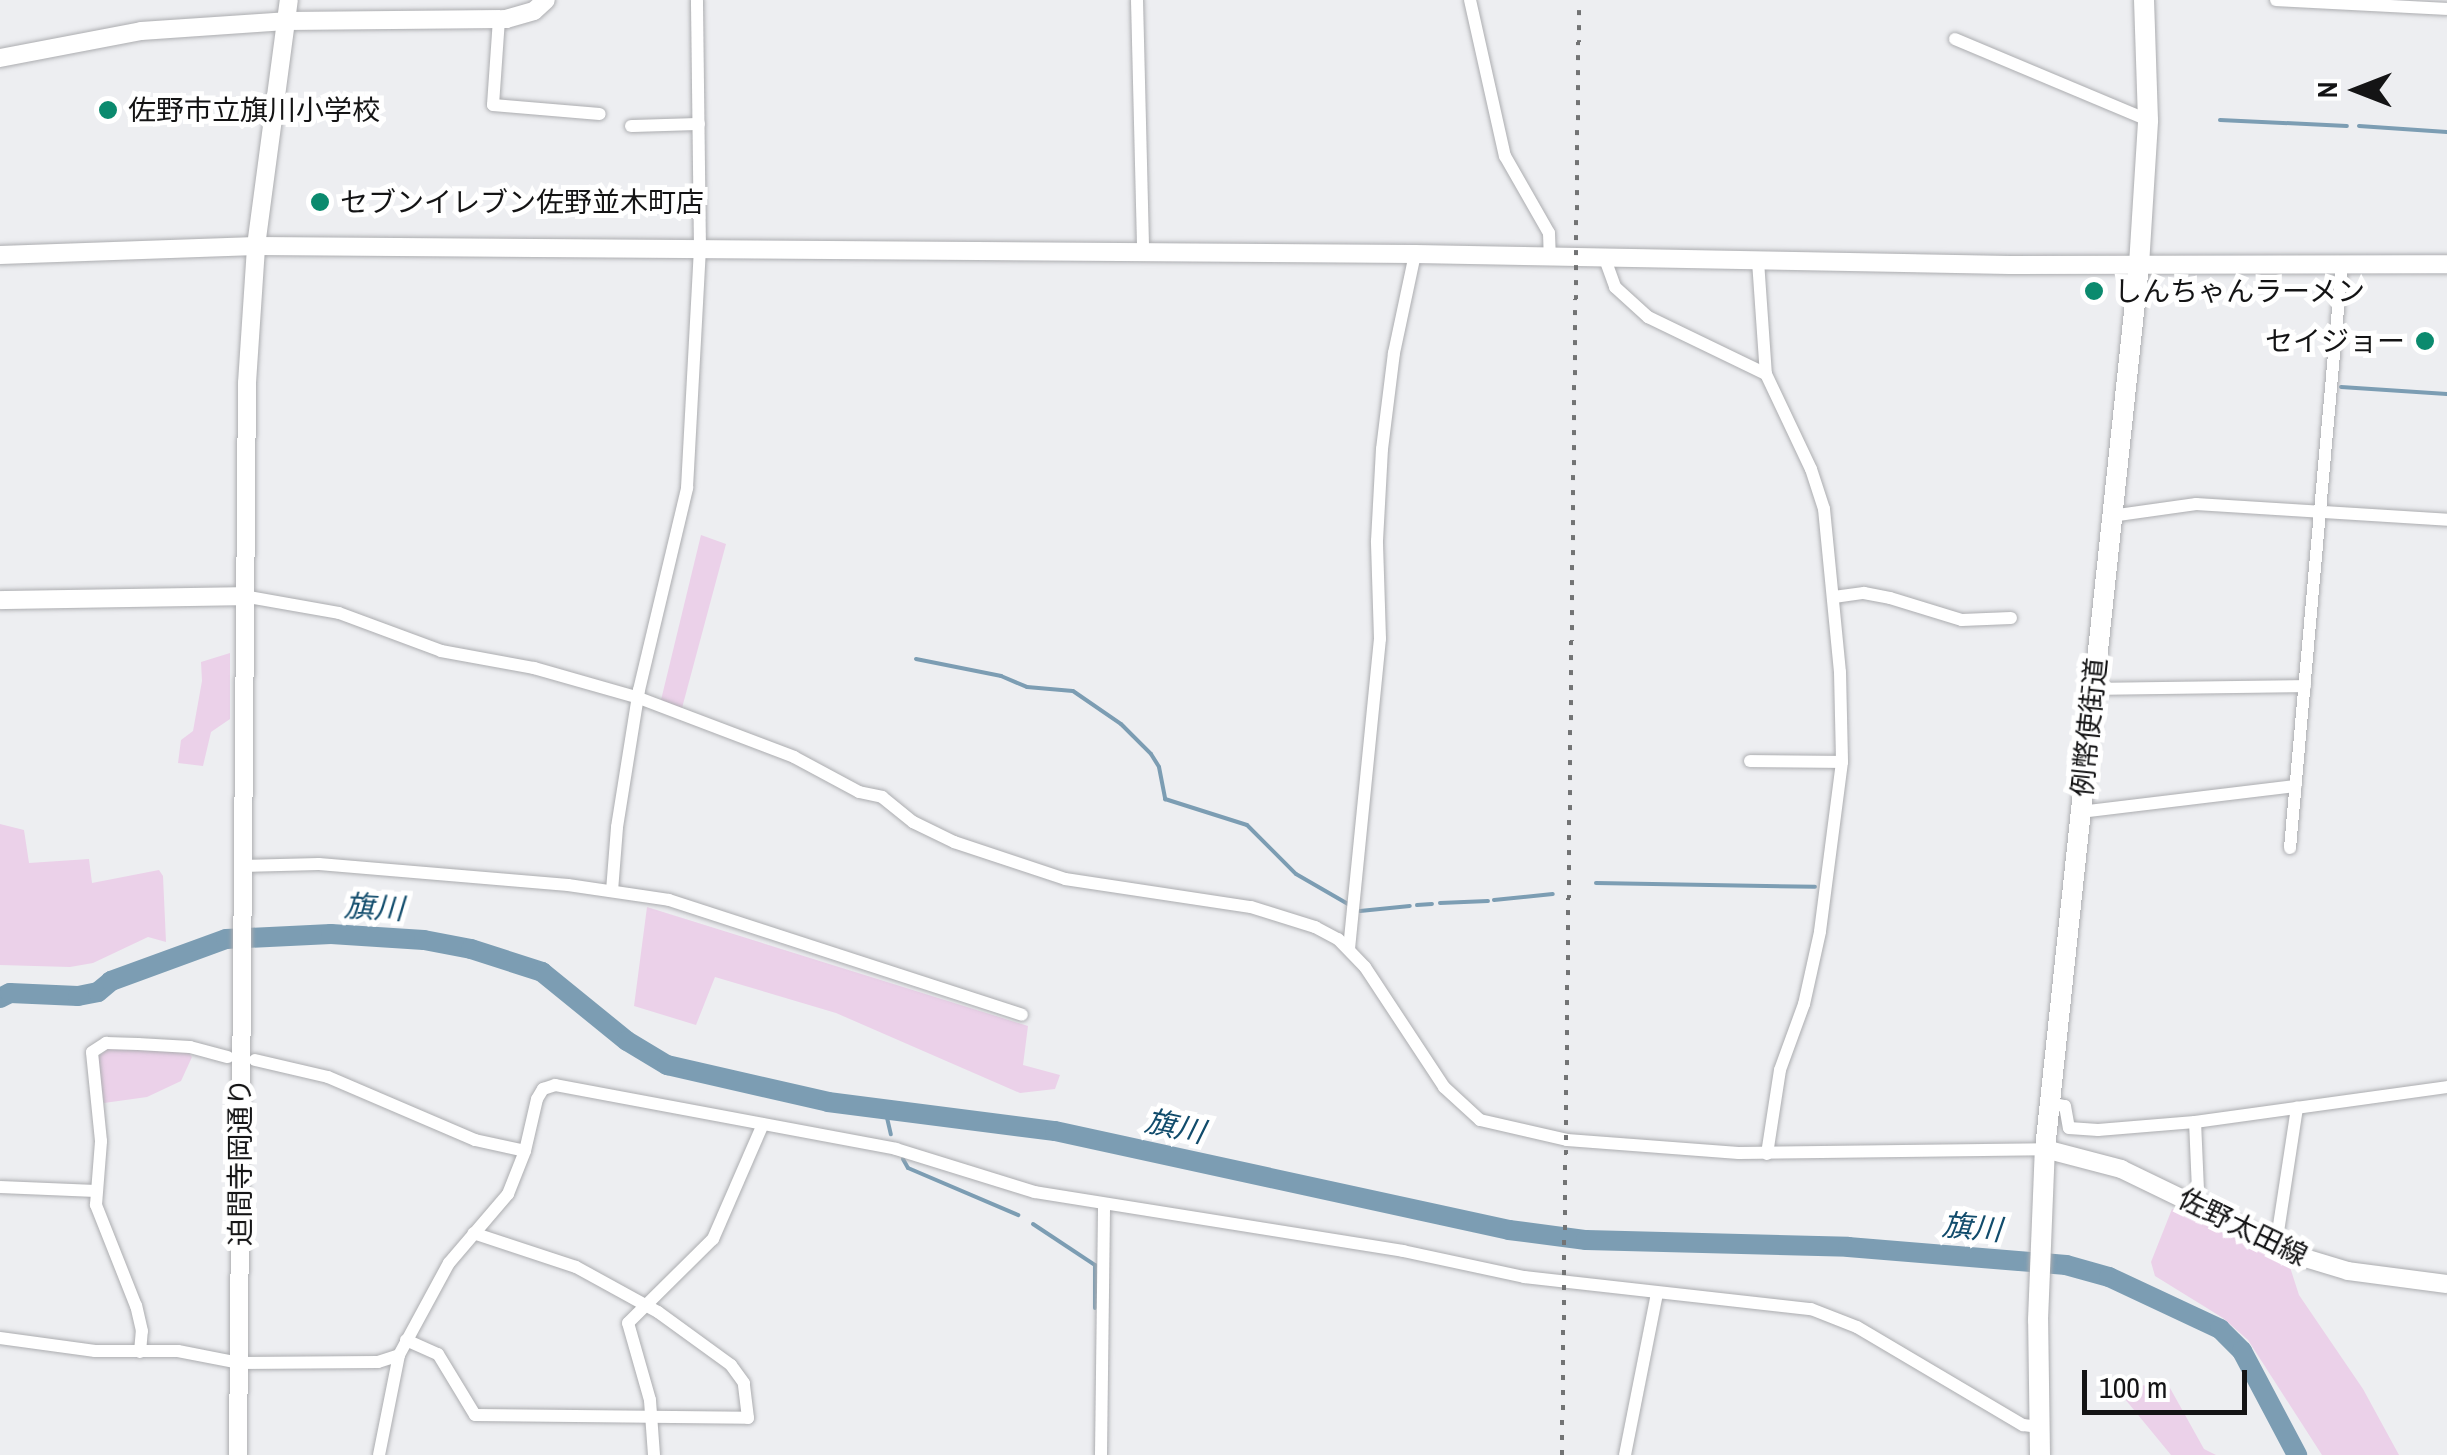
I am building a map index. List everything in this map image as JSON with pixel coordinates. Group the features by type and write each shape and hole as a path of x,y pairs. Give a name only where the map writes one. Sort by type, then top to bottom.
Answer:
{"main road":[{"name":"例幣使街道","path":"2040,1455 2038,1320 2044,1158 2139,266 2148,120 2144,0"}],"street":[{"name":"迫間寺岡通り","path":"238,1455 246,383 256,246 289,0"},
{"path":"0,58 141,31 286,21 499,20 522,16 546,0"},
{"path":"612,891 617,827 639,698 686,495 700,250 697,0"},
{"path":"1138,0 1143,254"},
{"path":"1470,0 1504,156 1548,233 1550,258"},
{"path":"2276,0 2447,10"},
{"path":"499,20 493,105 600,114"},
{"path":"1955,39 2148,120"},
{"path":"632,126 699,124"},
{"path":"0,255 256,246 1415,254 2139,266 2447,264"},
{"path":"1349,949 1380,639 1380,467 1394,352 1415,254"},
{"path":"1606,259 1615,288 1648,317 1766,374"},
{"path":"1758,261 1766,374 1822,499 1834,597 1842,762 1820,932 1804,1004 1780,1070 1768,1154"},
{"path":"2290,848 2342,264"},
{"path":"2112,516 2196,504 2447,520"},
{"path":"1834,597 1864,593 1962,620 2011,618"},
{"path":"0,600 243,596 326,610 441,651 534,668 639,698 794,757 847,786 882,797 913,822 954,842 1066,879 1174,892 1269,911 1326,932 1349,949 1371,974 1444,1086 1480,1120 1566,1140 1768,1154 2044,1158"},
{"path":"2094,690 2304,686"},
{"path":"1750,760 1842,762"},
{"path":"2080,812 2295,786"},
{"path":"242,867 319,864 612,891 669,900 1022,1015"},
{"path":"140,1352 142,1331 136,1306 104,1232 96,1191 101,1141 92,1052 106,1043 138,1044 190,1047 228,1057"},
{"path":"255,1060 328,1077 475,1140 525,1151"},
{"path":"379,1455 398,1355 449,1263 508,1194 525,1151 537,1099 543,1088 555,1084 896,1149 1035,1192 1403,1251 1524,1277 1810,1309 1838,1318 2023,1425 2040,1427"},
{"path":"2049,1103 2065,1106 2066,1125 2073,1130 2195,1122 2447,1088"},
{"path":"2276,1245 2297,1108"},
{"path":"2194,1204 2198,1190 2195,1122"},
{"path":"654,1455 654,1418 628,1323 713,1239 762,1124"},
{"name":"佐野太田線","path":"2044,1158 2121,1169 2276,1245 2348,1271 2447,1284"},
{"path":"0,1188 96,1191"},
{"path":"1102,1455 1104,1204"},
{"path":"406,1340 438,1354 476,1415 748,1418 740,1376 721,1356 646,1304 537,1251 472,1233"},
{"path":"1626,1455 1657,1293"},
{"path":"0,1338 95,1351 178,1351 239,1363 378,1362 398,1355"}],"shaded area":[{"path":"701,535 726,544 682,708 661,700"},
{"path":"230,653 230,719 211,732 203,766 178,763 181,740 193,731 202,681 201,662"},
{"path":"0,824 24,830 29,863 89,859 92,883 159,870 163,876 166,942 148,937 93,963 70,967 0,965"},
{"path":"647,907 1028,1026 1023,1065 1060,1075 1055,1089 1020,1093 836,1013 715,977 696,1025 634,1006"},
{"path":"111,1046 186,1050 192,1057 181,1081 147,1097 104,1103 97,1058"},
{"path":"2182,1208 2288,1261 2299,1295 2363,1389 2399,1455 2322,1455 2248,1340 2223,1318 2155,1276 2151,1262 2172,1209"},
{"path":"2111,1382 2170,1388 2204,1449 2216,1455 2171,1455"}],"waterway":[{"path":"2220,120 2347,126"},
{"path":"2359,126 2447,132"},
{"path":"2341,387 2447,394"},
{"path":"916,659 1001,676 1027,687 1073,691 1121,724 1151,754 1159,767 1165,799 1247,825 1296,874 1348,904"},
{"path":"1596,883 1815,887"},
{"path":"1494,900 1553,894"},
{"path":"1440,903 1488,901"},
{"path":"1417,905 1432,904"},
{"path":"1360,911 1410,906"},
{"name":"旗川","path":"0,998 10,993 78,996 98,992 111,981 226,939 331,934 424,940 471,949 542,972 627,1041 667,1065 828,1102 1055,1131 1509,1230 1586,1240 1848,1247 2066,1265 2109,1277 2220,1329 2242,1351 2297,1455"},
{"path":"885,1109 891,1134"},
{"path":"903,1159 908,1168 1018,1215"},
{"path":"1033,1224 1095,1265 1095,1308"}],"railway":[{"path":"1562,1455 1579,0"}],"place":[{"name":"佐野市立旗川小学校","path":"108,110"},
{"name":"セブンイレブン佐野並木町店","path":"320,202"},
{"name":"しんちゃんラーメン","path":"2094,291"},
{"name":"セイジョー","path":"2425,341"}]}
